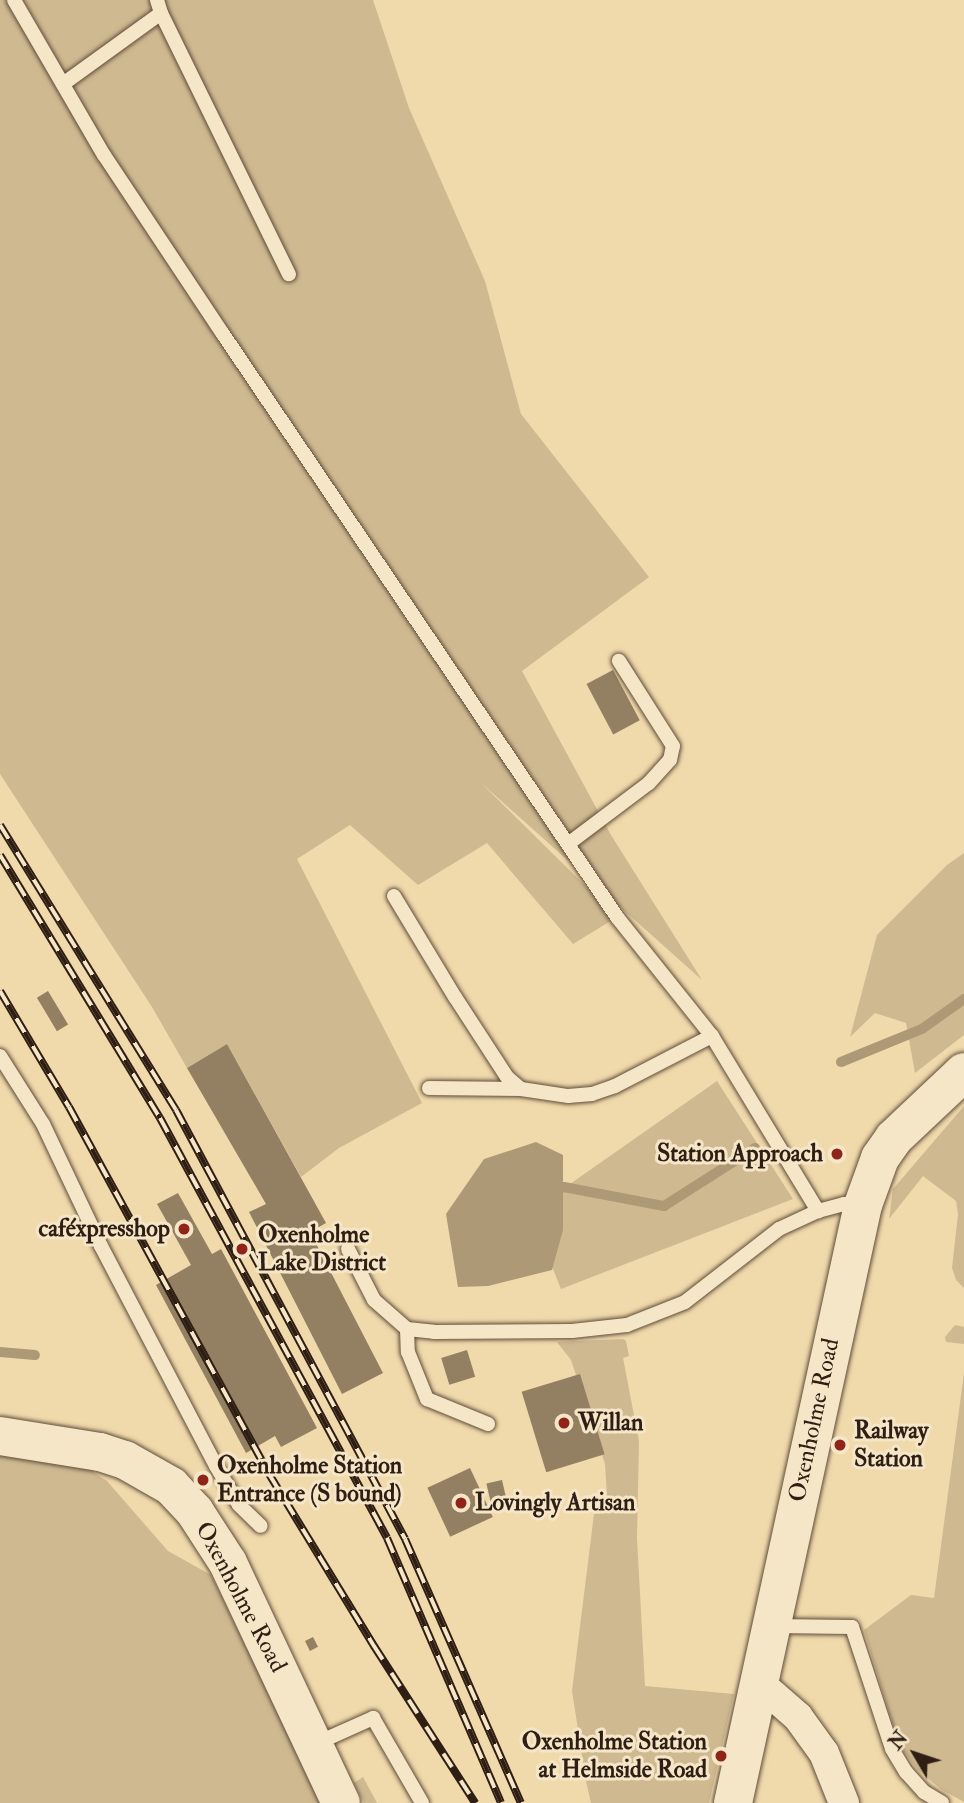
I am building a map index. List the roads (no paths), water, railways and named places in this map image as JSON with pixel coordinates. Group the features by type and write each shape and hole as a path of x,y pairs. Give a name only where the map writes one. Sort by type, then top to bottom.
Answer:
{"main road":[{"name":"Oxenholme Road","path":"733,1803 769,1626 863,1205 880,1158 894,1138 964,1072"},
{"name":"Oxenholme Road","path":"0,1436 100,1452 149,1471 171,1486 195,1512 228,1563 341,1803"}],"street":[{"path":"758,1682 798,1717 824,1753 845,1803"}],"lane":[{"path":"14,0 104,155 163,245 617,917 712,1036 818,1211"},
{"path":"63,85 159,6 289,274"},
{"path":"568,845 649,783 670,760 673,746 619,661"},
{"path":"394,896 455,997 508,1077 522,1089"},
{"path":"429,1088 522,1089 568,1096 592,1094 615,1086 712,1036"},
{"path":"0,1056 43,1124 101,1247 216,1466 239,1505 261,1526"},
{"path":"348,1249 374,1300 407,1329 433,1332 572,1331 627,1325 685,1302 779,1229 818,1211 844,1204 863,1205"},
{"path":"407,1329 408,1352 427,1399 488,1424"},
{"path":"769,1626 852,1627 892,1749 915,1782 942,1803"},
{"path":"315,1744 373,1718 422,1803"}],"waterway":[{"path":"841,1062 922,1029 964,999"},
{"path":"550,1190 564,1187 664,1206 755,1148"},
{"path":"0,1352 35,1355"}],"railway":[{"path":"0,825 176,1110 405,1539 521,1803"},
{"path":"0,855 160,1118 387,1538 501,1803"},
{"path":"0,991 69,1107 269,1474 374,1646 475,1803"}],"place":[{"name":"Station Approach","path":"837,1154"},
{"name":"caféxpresshop","path":"184,1229"},
{"name":"Oxenholme Lake District","path":"242,1249"},
{"name":"Willan","path":"564,1423"},
{"name":"Railway Station","path":"840,1445"},
{"name":"Oxenholme Station Entrance (S bound)","path":"203,1480"},
{"name":"Lovingly Artisan","path":"461,1503"},
{"name":"Oxenholme Station at Helmside Road","path":"721,1756"}]}
